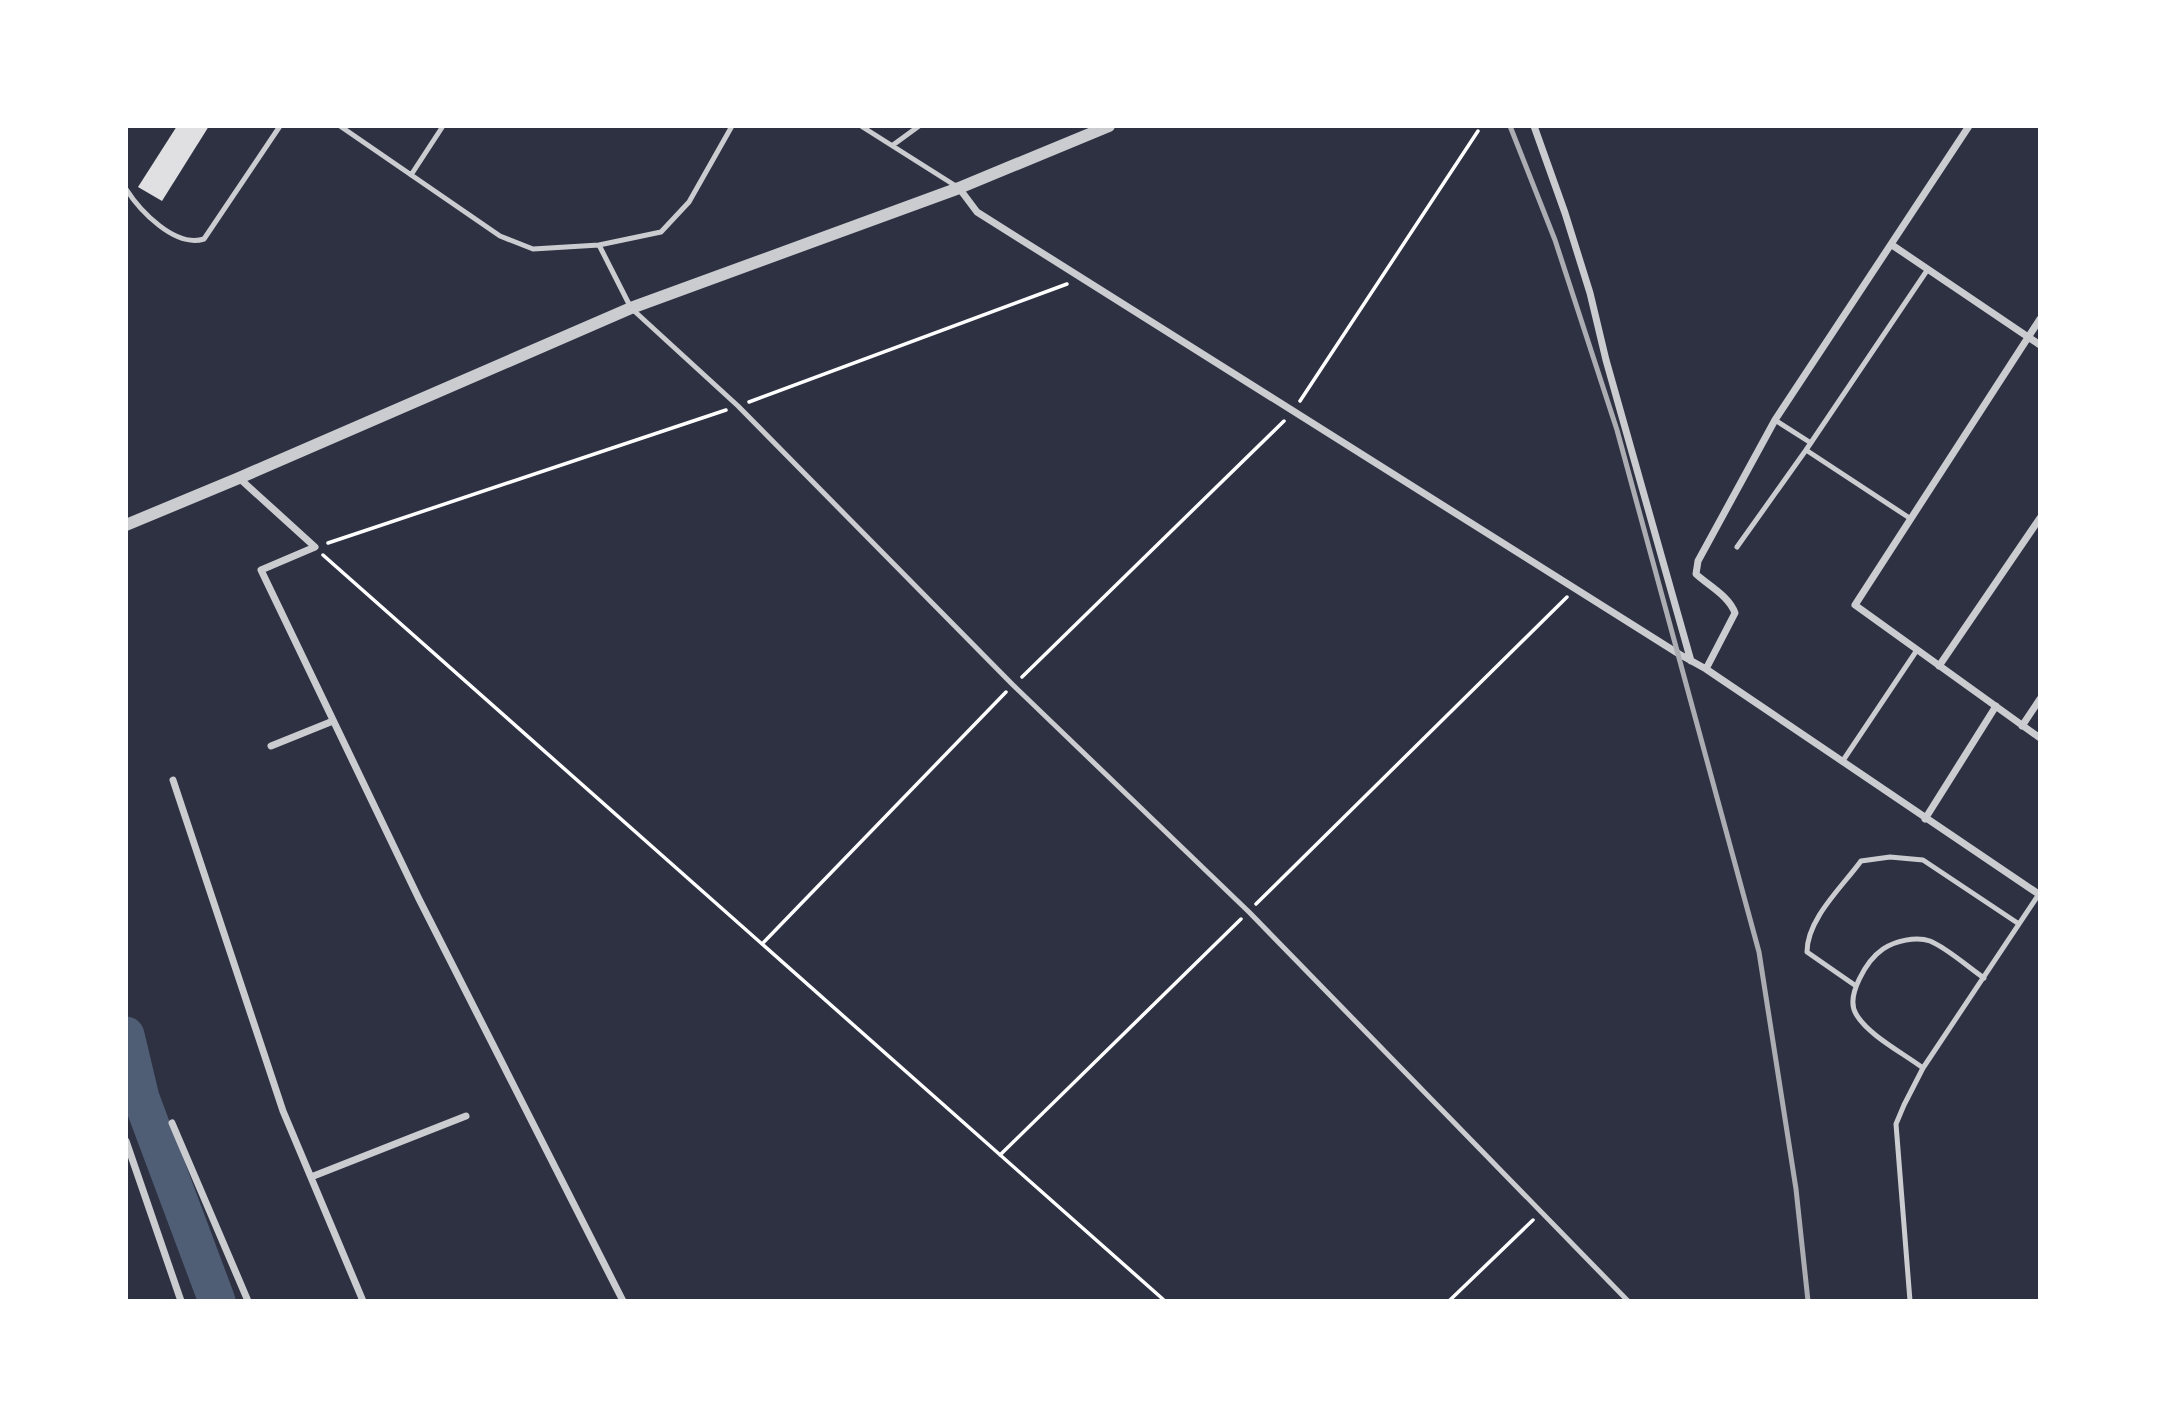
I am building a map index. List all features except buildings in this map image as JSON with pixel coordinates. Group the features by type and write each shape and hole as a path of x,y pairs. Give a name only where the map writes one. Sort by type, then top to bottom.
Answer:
{"street":[{"path":"127,520 239,478 631,308 959,188 1109,126"},
{"path":"1534,126 1590,293 1606,360 1691,661"},
{"path":"1706,668 1735,613 1733,606 1696,574 1696,568 1775,420 1969,126"},
{"path":"959,188 977,212 1706,668 2039,895"},
{"path":"1892,245 2040,345"},
{"path":"2040,319 1855,605 2040,738"},
{"path":"239,478 315,547 261,570 419,900 623,1301"},
{"path":"1939,666 2040,518"},
{"path":"2022,726 2040,699"},
{"path":"1925,819 1996,706"},
{"path":"271,746 333,721"},
{"path":"173,780 284,1111 363,1301"},
{"path":"311,1177 466,1116"},
{"path":"172,1123 248,1301"},
{"path":"126,1141 181,1301"}],"lane":[{"path":"126,189 151,219 170,232 189,241 204,239 280,126"},
{"path":"340,126 500,236 533,249 599,245 661,232 689,202 732,126"},
{"path":"861,126 959,188"},
{"path":"893,145 919,126"},
{"path":"411,174 442,127"},
{"path":"599,245 631,308 738,406 1013,685 1249,912 1628,1301"},
{"path":"1737,547 1928,269"},
{"path":"1775,420 1811,443"},
{"path":"1806,450 1910,519"},
{"path":"1842,762 1917,650"},
{"path":"1856,986 1807,952 1807,943 1810,931 1822,912 1861,861 1890,857 1923,860 2019,924"},
{"path":"1910,1301 1896,1125 1923,1068 2039,895"},
{"path":"1923,1068 1866,1027 1855,1013 1852,1001 1856,986 1866,969 1880,951 1892,944 1916,939 1930,941 1983,978"}],"path":[{"path":"762,944 1013,685 1293,411 1478,131"},
{"path":"1083,278 738,406 315,547 1165,1301"},
{"path":"1000,1155 1576,588"},
{"path":"1449,1301 1508,1242 1542,1213"}],"waterway":[{"path":"126,1035 141,1098 217,1301"}],"railway":[{"path":"1510,126 1555,240 1617,430 1759,952 1796,1189 1808,1301"}]}
